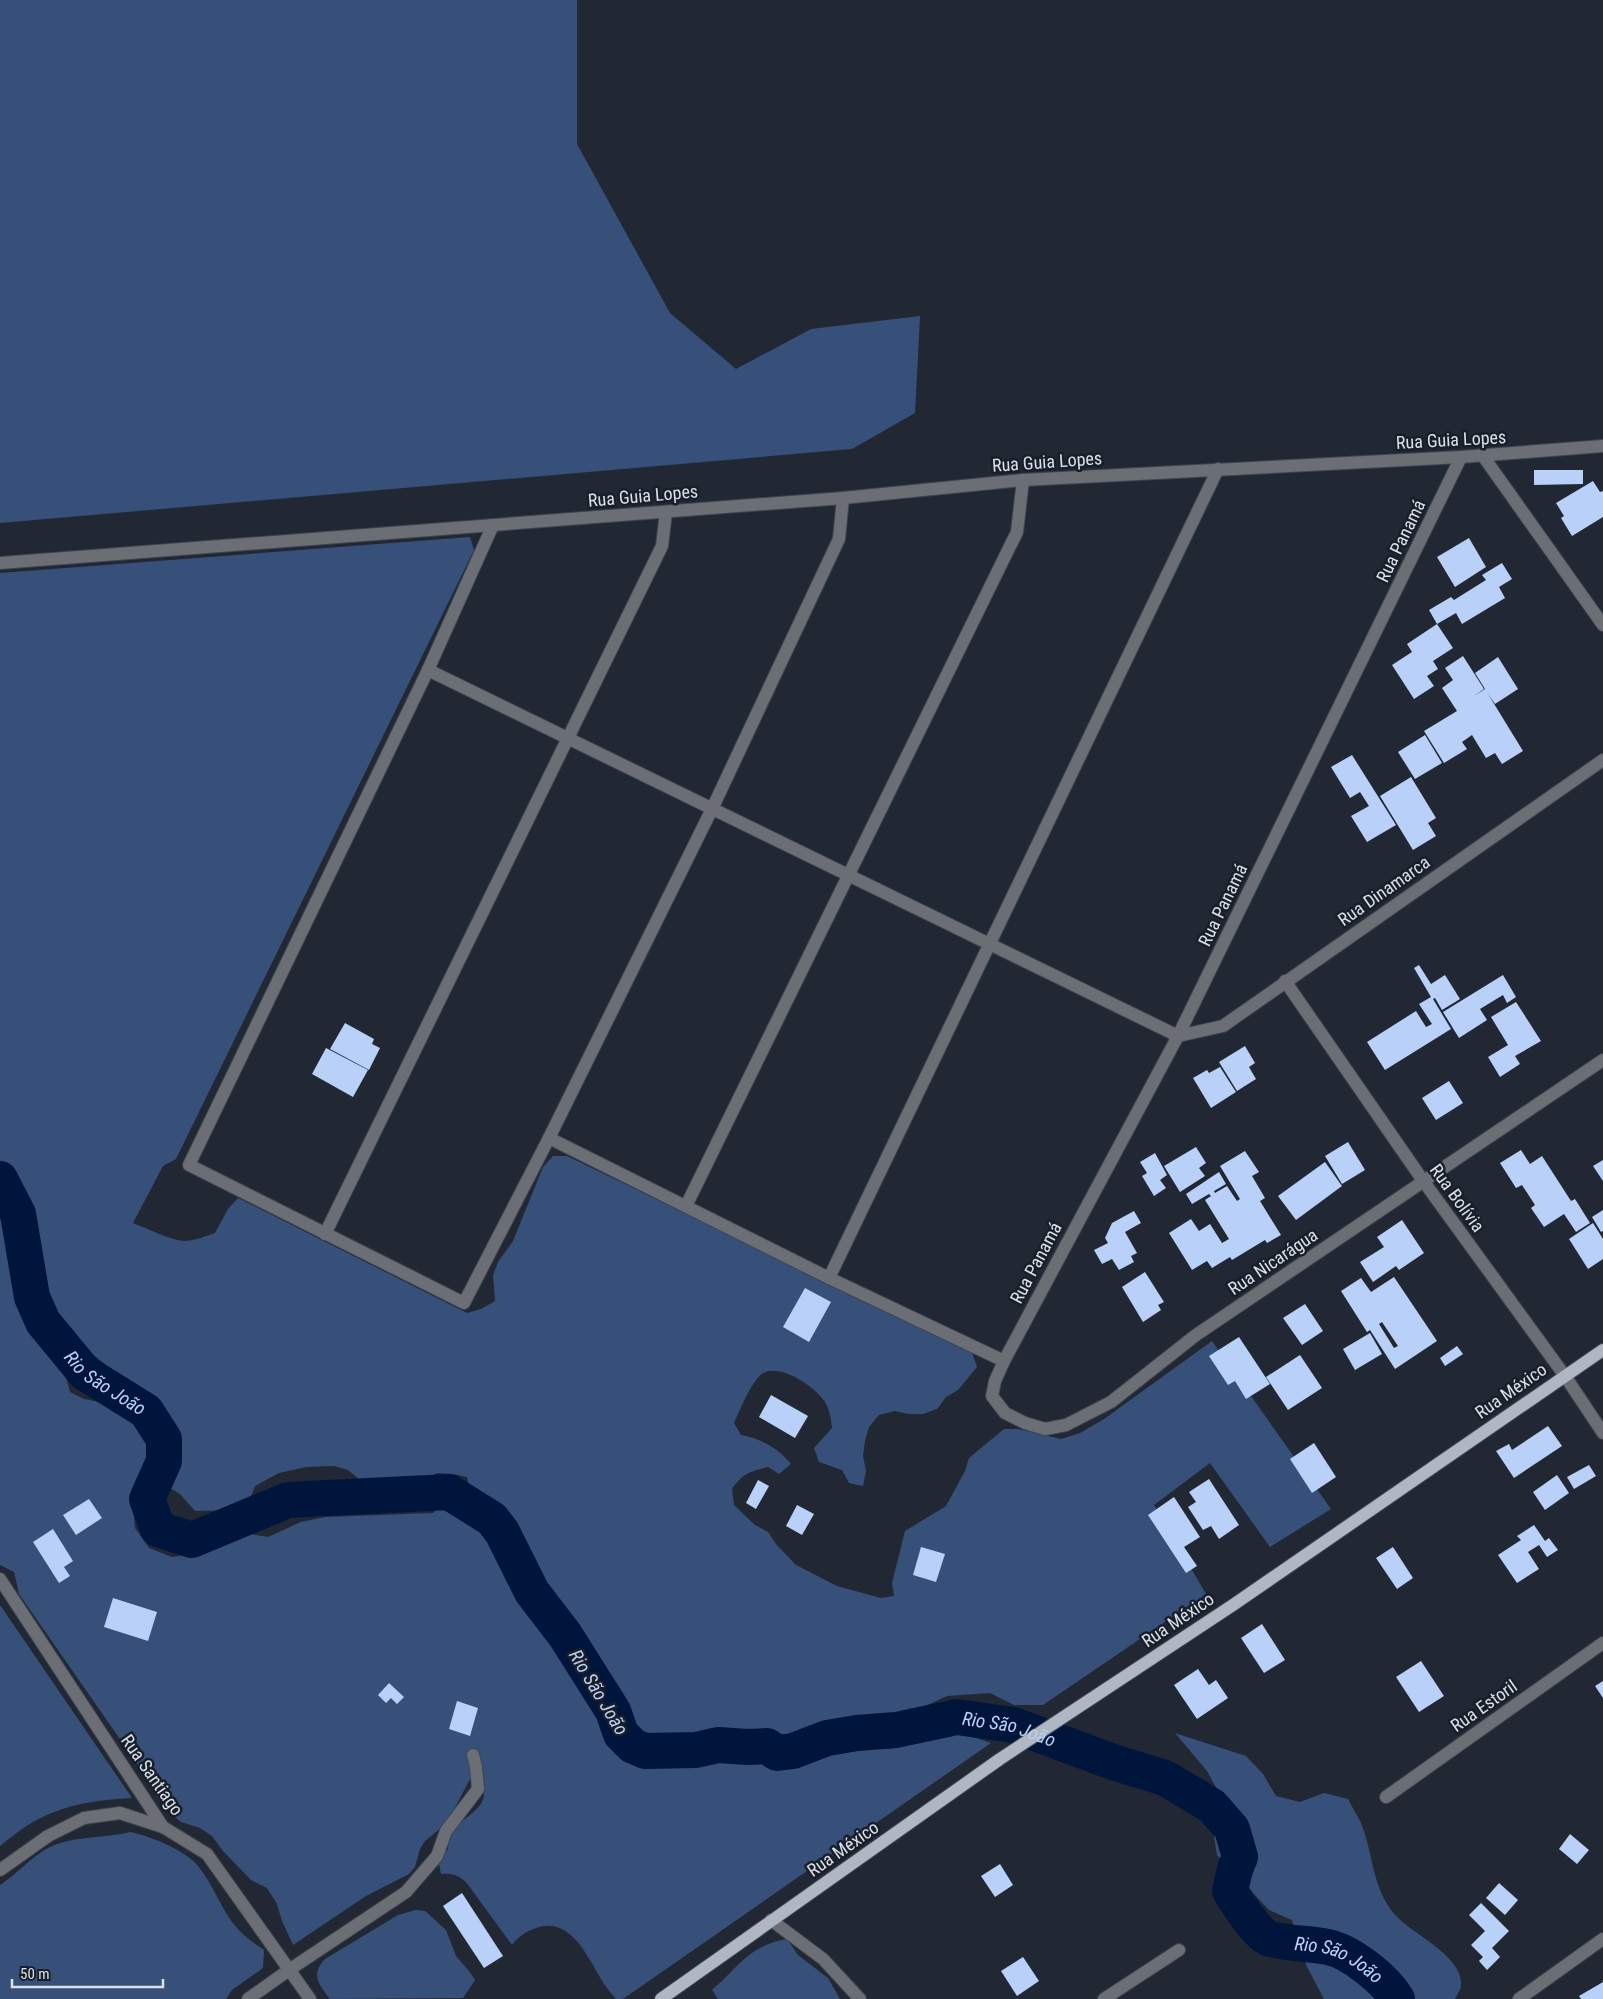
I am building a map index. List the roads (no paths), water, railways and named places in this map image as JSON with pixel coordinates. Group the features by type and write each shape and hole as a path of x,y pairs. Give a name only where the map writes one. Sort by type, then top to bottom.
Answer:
{"main road":[{"name":"Rua México","path":"661,1999 1000,1759 1233,1605 1603,1350"}],"street":[{"name":"Rua Guia Lopes","path":"0,563 843,498 1023,480 1483,456 1603,446"},
{"path":"1483,456 1603,624"},
{"name":"Rua Panamá","path":"1004,1361 1178,1036 1461,457"},
{"path":"829,1278 1218,470"},
{"path":"686,1206 1016,532 1023,480"},
{"path":"493,526 428,670 189,1165 464,1303 549,1138 712,809 839,539 843,498"},
{"path":"325,1234 662,546 666,512"},
{"path":"428,670 1178,1036"},
{"name":"Rua Dinamarca","path":"1178,1036 1223,1026 1603,760"},
{"name":"Rua Bolívia","path":"1285,981 1424,1182 1565,1376 1603,1433"},
{"name":"Rua Nicarágua","path":"1004,1361 995,1381 992,1396 1004,1413 1025,1423 1045,1429 1066,1425 1111,1402 1196,1335 1603,1060"},
{"path":"549,1138 829,1278 1004,1361"},
{"name":"Rua Santiago","path":"0,1579 163,1827 207,1854 310,1999"},
{"name":"Rua Estoril","path":"1386,1797 1603,1643"},
{"path":"248,1999 406,1892 436,1856 446,1831 478,1789 473,1755"},
{"path":"0,1870 48,1836 84,1818 120,1813 163,1827"},
{"path":"772,1920 823,1959 860,1999"},
{"path":"1520,1999 1603,1940"},
{"path":"1104,1999 1179,1950"}],"waterway":[{"name":"Rio São João","path":"0,1179 18,1214 32,1297 43,1322 85,1373 146,1411 164,1439 164,1461 147,1499 158,1529 192,1540 288,1500 449,1492 492,1519 502,1532 532,1592 565,1635 613,1711 621,1734 633,1746 645,1751 696,1750 718,1745 767,1746 777,1753 793,1751 827,1738 857,1733 896,1730 957,1717 1013,1725 1113,1762 1165,1778 1212,1806 1232,1829 1240,1857 1230,1891 1258,1931 1274,1940 1328,1947 1347,1954 1376,1975 1392,1991 1397,1999"}]}
